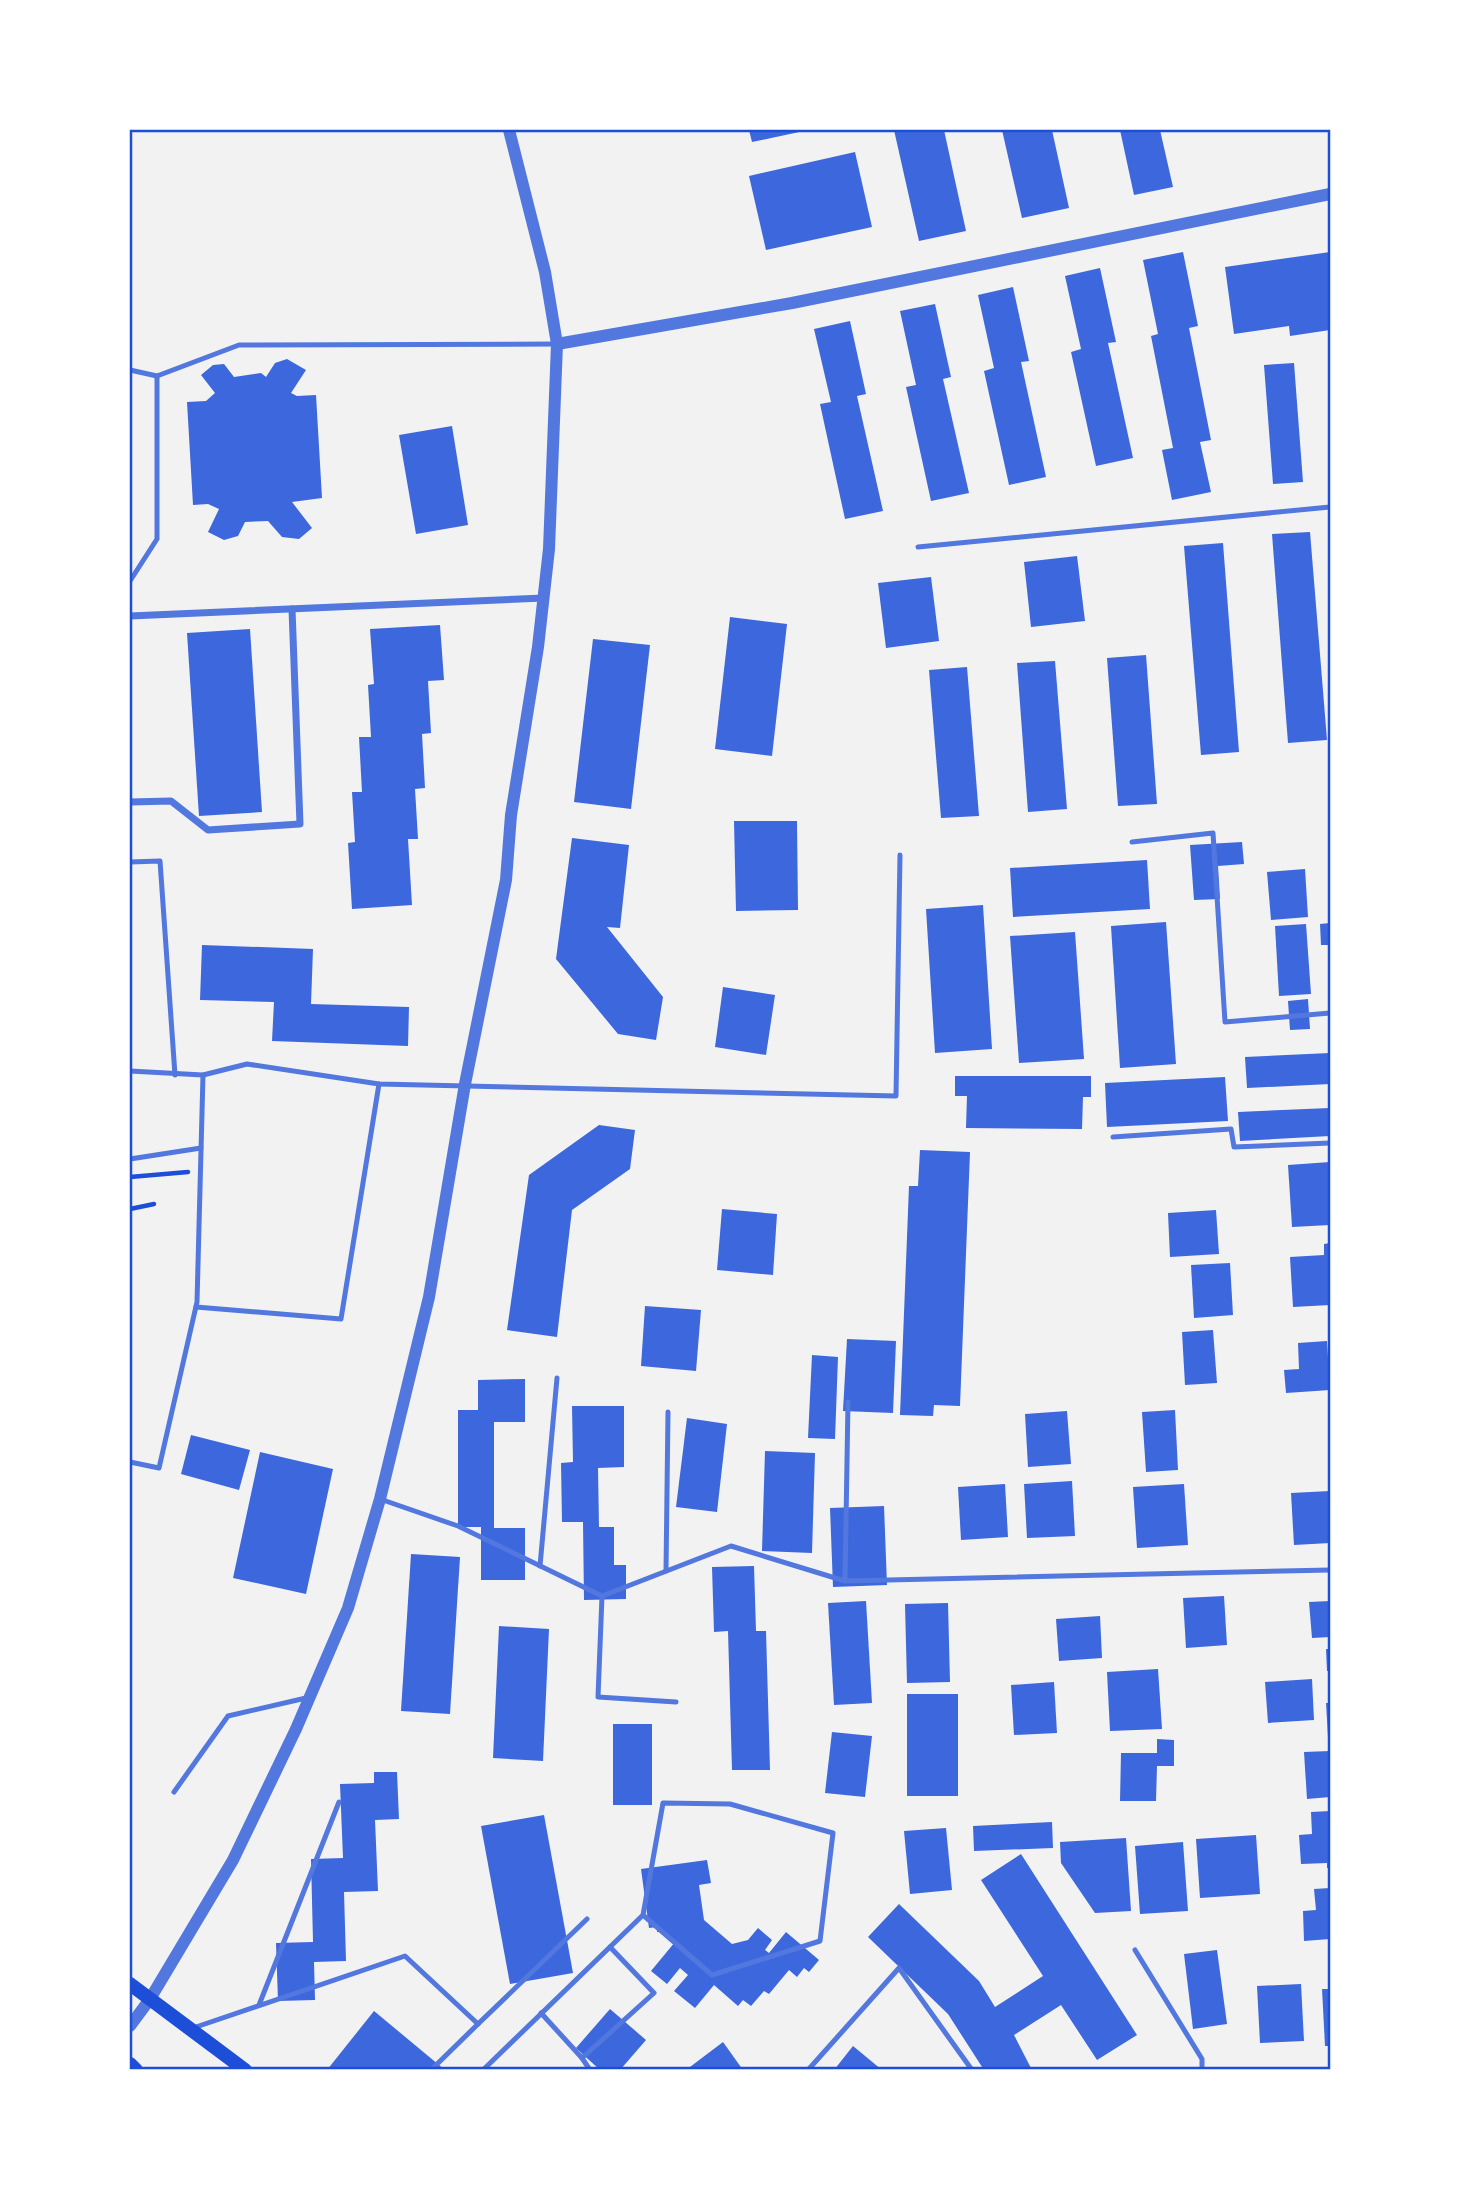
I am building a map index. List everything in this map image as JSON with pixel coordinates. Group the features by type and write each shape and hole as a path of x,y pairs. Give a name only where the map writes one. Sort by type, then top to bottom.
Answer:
{"main road":[{"path":"130,1984 245,2070"},
{"path":"130,2064 136,2070"}],"street":[{"path":"130,2026 233,1860 348,1608 380,1499 429,1297 465,1084 506,880 511,815 544,598 553,483 557,344 545,272 509,130"},
{"path":"557,344 792,303 1331,194"},
{"path":"130,616 544,598"},
{"path":"130,802 171,801 208,830 300,824 292,609"}],"lane":[{"path":"130,370 157,376 239,345 557,344"},
{"path":"130,581 158,539 157,376"},
{"path":"918,547 1331,507"},
{"path":"1132,842 1213,833 1225,1022 1331,1013"},
{"path":"130,1071 203,1075 247,1065 379,1084 896,1096 900,855"},
{"path":"130,862 160,862 175,1074"},
{"path":"130,1462 159,1468 195,1307 203,1075"},
{"path":"195,1307 341,1318 379,1084"},
{"path":"1113,1137 1231,1129 1234,1147 1331,1143"},
{"path":"130,1159 201,1147"},
{"path":"540,1566 557,1378"},
{"path":"845,1581 848,1402"},
{"path":"666,1571 668,1412"},
{"path":"380,1499 458,1526 602,1596 730,1546 845,1581 1331,1570"},
{"path":"602,1596 598,1697 676,1702"},
{"path":"174,1792 228,1716 309,1698"},
{"path":"259,2006 339,1802"},
{"path":"483,2070 643,1915 663,1803 730,1804 833,1833 820,1941 712,1975 643,1915"},
{"path":"431,2070 587,1919"},
{"path":"582,2058 654,1993 610,1947"},
{"path":"1135,1950 1202,2059 1202,2070"},
{"path":"190,2029 405,1956 478,2024"},
{"path":"808,2070 899,1968 972,2070"},
{"path":"541,2013 590,2070"}],"path":[{"path":"130,1177 201,1171"},
{"path":"130,1209 154,1205"}],"building":[{"path":"749,130 804,130 804,131 752,142"},
{"path":"894,130 944,130 966,231 919,241"},
{"path":"1002,130 1052,130 1069,208 1022,218"},
{"path":"1120,130 1160,130 1173,187 1134,195"},
{"path":"855,152 872,227 766,250 749,176"},
{"path":"1183,252 1198,326 1189,328 1211,440 1200,442 1211,492 1172,500 1162,450 1173,448 1151,336 1158,334 1143,260"},
{"path":"1330,252 1330,330 1290,336 1289,326 1234,334 1225,267"},
{"path":"1100,268 1116,342 1108,343 1133,458 1096,466 1071,352 1081,349 1065,276"},
{"path":"1013,287 1029,361 1021,362 1046,477 1009,485 984,371 994,368 978,295"},
{"path":"935,304 951,377 943,379 969,493 931,501 906,387 916,385 900,311"},
{"path":"850,321 866,394 857,396 883,511 845,519 820,404 831,402 814,329"},
{"path":"287,359 306,370 291,393 297,396 316,395 322,498 292,502 312,528 299,539 282,537 268,521 245,522 238,536 224,540 208,532 219,509 208,504 193,505 187,402 206,401 215,393 201,375 213,365 224,364 234,377 261,373 266,377 275,363"},
{"path":"1294,363 1303,482 1273,484 1264,365"},
{"path":"452,426 468,525 416,534 399,435"},
{"path":"1310,532 1327,740 1288,743 1272,534"},
{"path":"1223,543 1239,752 1201,755 1184,546"},
{"path":"1077,556 1085,621 1031,627 1024,562"},
{"path":"931,577 939,641 886,648 878,583"},
{"path":"730,617 787,624 772,756 715,749"},
{"path":"440,625 444,680 428,681 431,733 422,734 425,788 415,789 418,839 408,839 412,905 352,909 348,843 355,842 352,792 362,792 359,737 371,737 368,685 374,684 370,629"},
{"path":"250,629 262,812 199,816 187,633"},
{"path":"593,639 650,645 631,809 574,802"},
{"path":"1146,655 1157,804 1118,806 1107,658"},
{"path":"1055,661 1067,809 1028,812 1017,663"},
{"path":"967,667 979,816 941,818 929,670"},
{"path":"734,821 797,821 798,910 736,911"},
{"path":"572,838 629,845 620,928 607,927 663,997 656,1040 618,1034 556,959"},
{"path":"1242,842 1244,864 1218,866 1220,899 1194,900 1190,845"},
{"path":"1147,860 1150,909 1013,917 1010,868"},
{"path":"1305,869 1308,917 1271,920 1267,872"},
{"path":"983,905 992,1049 935,1053 926,909"},
{"path":"1166,922 1176,1064 1120,1068 1111,926"},
{"path":"1330,923 1330,945 1321,945 1320,924"},
{"path":"1306,924 1311,994 1279,996 1275,926"},
{"path":"1075,932 1084,1059 1019,1063 1010,936"},
{"path":"202,945 313,949 311,1004 409,1007 408,1046 272,1041 274,1002 200,1000"},
{"path":"723,987 775,995 766,1055 715,1047"},
{"path":"1308,999 1310,1029 1290,1030 1288,1001"},
{"path":"1330,1053 1330,1084 1247,1088 1245,1057"},
{"path":"955,1076 1091,1076 1091,1097 1083,1097 1082,1129 966,1128 967,1096 955,1096"},
{"path":"1225,1077 1228,1121 1107,1127 1105,1083"},
{"path":"1330,1108 1330,1136 1240,1141 1238,1112"},
{"path":"599,1125 635,1130 630,1169 572,1210 557,1337 507,1330 529,1175"},
{"path":"920,1150 970,1152 960,1406 934,1405 933,1416 900,1415 909,1186 918,1186"},
{"path":"1330,1162 1330,1225 1292,1227 1288,1165"},
{"path":"722,1209 777,1214 773,1275 717,1270"},
{"path":"1216,1210 1219,1254 1170,1257 1168,1213"},
{"path":"1330,1243 1330,1305 1293,1307 1290,1257 1324,1255 1324,1244"},
{"path":"1230,1263 1233,1315 1194,1318 1191,1265"},
{"path":"645,1306 701,1310 696,1371 641,1366"},
{"path":"1213,1330 1217,1383 1185,1385 1182,1332"},
{"path":"847,1339 896,1341 893,1413 843,1411"},
{"path":"1327,1341 1330,1390 1286,1393 1284,1370 1299,1369 1298,1343"},
{"path":"812,1355 838,1357 835,1439 808,1438"},
{"path":"525,1379 525,1422 494,1422 494,1528 525,1528 525,1580 481,1580 481,1527 458,1527 458,1410 478,1410 478,1380"},
{"path":"572,1406 624,1406 624,1467 598,1468 599,1527 614,1527 614,1565 626,1565 626,1599 584,1600 583,1522 562,1522 561,1463 573,1462"},
{"path":"1175,1410 1178,1470 1146,1472 1142,1412"},
{"path":"1067,1411 1071,1464 1028,1467 1025,1414"},
{"path":"687,1418 727,1424 717,1512 676,1507"},
{"path":"191,1435 250,1450 239,1490 181,1474"},
{"path":"765,1451 815,1453 812,1553 762,1551"},
{"path":"260,1452 333,1469 306,1594 233,1578"},
{"path":"1072,1481 1075,1536 1027,1538 1024,1484"},
{"path":"1005,1484 1008,1537 961,1540 958,1487"},
{"path":"1184,1484 1188,1545 1137,1548 1133,1487"},
{"path":"1330,1491 1330,1543 1294,1545 1291,1493"},
{"path":"884,1506 887,1585 833,1587 830,1508"},
{"path":"411,1554 460,1557 450,1714 401,1711"},
{"path":"754,1566 756,1631 766,1631 770,1770 732,1770 728,1631 714,1632 712,1567"},
{"path":"1224,1596 1227,1645 1186,1648 1183,1598"},
{"path":"866,1601 872,1703 834,1705 828,1603"},
{"path":"1330,1601 1330,1637 1312,1638 1309,1602"},
{"path":"948,1603 950,1682 907,1683 905,1604"},
{"path":"1100,1616 1102,1658 1059,1661 1056,1619"},
{"path":"499,1626 549,1629 543,1761 493,1758"},
{"path":"1326,1649 1330,1649 1330,1671 1327,1671"},
{"path":"1158,1669 1162,1729 1110,1731 1107,1672"},
{"path":"1312,1679 1314,1720 1268,1723 1265,1682"},
{"path":"1054,1682 1057,1733 1014,1735 1011,1685"},
{"path":"907,1694 958,1694 958,1796 907,1796"},
{"path":"1326,1703 1330,1703 1330,1737 1328,1737"},
{"path":"613,1724 652,1724 652,1805 613,1805"},
{"path":"832,1732 872,1736 865,1797 825,1793"},
{"path":"1157,1739 1174,1740 1174,1766 1157,1766 1156,1801 1120,1801 1121,1753 1157,1753"},
{"path":"1330,1751 1330,1797 1307,1799 1304,1752"},
{"path":"374,1772 397,1772 399,1819 375,1820 378,1891 344,1892 346,1961 314,1962 315,2000 278,2001 276,1943 313,1942 311,1859 343,1858 340,1784 374,1783"},
{"path":"1330,1811 1330,1868 1327,1868 1327,1863 1301,1864 1299,1835 1312,1834 1311,1812"},
{"path":"544,1815 573,1973 510,1984 481,1826"},
{"path":"1052,1822 1053,1848 974,1851 973,1826"},
{"path":"946,1828 952,1890 910,1894 904,1831"},
{"path":"1256,1835 1260,1894 1200,1898 1196,1839"},
{"path":"1126,1838 1131,1911 1095,1913 1061,1863 1060,1842"},
{"path":"1183,1842 1188,1911 1140,1914 1135,1846"},
{"path":"1021,1854 1137,2035 1097,2060 1061,2005 1014,2035 1032,2070 984,2070 948,2014 868,1937 899,1904 979,1981 995,2007 1043,1976 981,1880"},
{"path":"707,1860 711,1883 699,1885 704,1920 732,1944 748,1940 758,1928 772,1940 765,1950 769,1953 786,1932 819,1960 809,1972 804,1968 797,1977 789,1970 769,1994 764,1991 751,2006 743,2000 738,2006 714,1985 695,2008 674,1991 688,1975 680,1968 667,1984 651,1971 675,1942 663,1932 657,1932 657,1927 649,1928 641,1869"},
{"path":"1330,1888 1330,1939 1304,1941 1303,1911 1316,1910 1314,1889"},
{"path":"1217,1950 1227,2024 1193,2029 1184,1954"},
{"path":"1301,1984 1304,2041 1260,2043 1257,1986"},
{"path":"1322,1989 1330,1989 1330,2046 1325,2046"},
{"path":"610,2009 646,2040 620,2070 600,2070 576,2048"},
{"path":"374,2011 445,2070 327,2070"},
{"path":"723,2042 743,2070 686,2070"},
{"path":"853,2046 882,2070 834,2070"}]}
